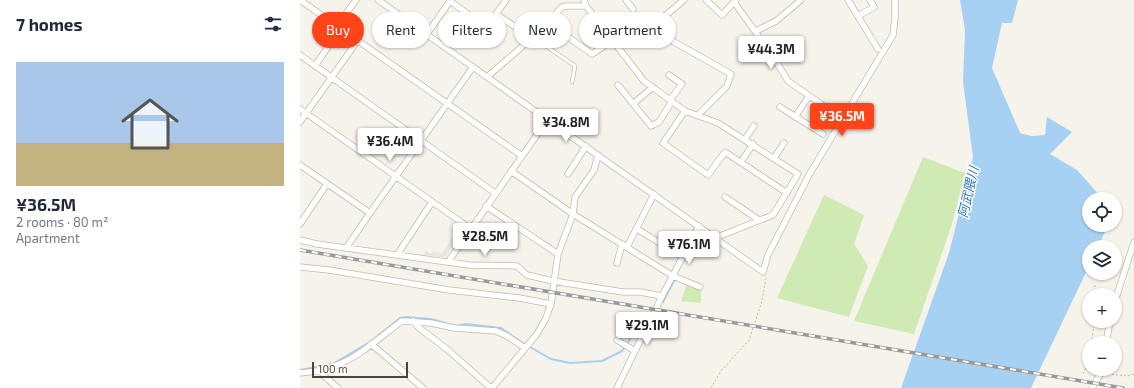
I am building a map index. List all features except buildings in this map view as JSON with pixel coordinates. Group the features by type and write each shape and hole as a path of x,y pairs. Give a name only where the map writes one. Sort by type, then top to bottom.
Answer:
{"street":[{"path":"300,0 317,12"},
{"path":"348,12 356,0"},
{"path":"378,0 387,3 399,12"},
{"path":"505,0 496,14 514,26"},
{"path":"627,0 633,9"},
{"path":"670,12 684,0"},
{"path":"706,0 722,15 735,1 788,81 833,114"},
{"path":"756,31 776,21 801,0"},
{"path":"848,0 878,49"},
{"path":"858,16 874,7 870,0"},
{"path":"430,36 763,272 768,255 809,175 893,35 895,0"},
{"path":"442,12 450,1 465,12"},
{"path":"557,12 562,7 585,3 592,12"},
{"path":"430,30 438,18"},
{"path":"676,43 731,74 727,86 698,115"},
{"path":"364,44 522,156"},
{"path":"315,66 326,48"},
{"path":"300,122 352,48"},
{"path":"487,77 520,48"},
{"path":"584,48 592,54 601,48"},
{"path":"618,48 644,81 685,111 718,123 798,174 773,215 715,238"},
{"path":"300,55 495,193"},
{"path":"346,248 473,67"},
{"path":"618,85 651,126 658,122 682,84 669,75"},
{"path":"634,103 653,87"},
{"path":"795,117 809,96"},
{"path":"780,106 823,134"},
{"path":"300,109 471,229"},
{"path":"685,111 663,143 708,175 725,152 787,193"},
{"path":"448,262 548,119"},
{"path":"745,139 754,126"},
{"path":"774,158 784,143"},
{"path":"741,162 753,144"},
{"path":"568,174 586,146"},
{"path":"413,321 418,327 448,350 491,388 542,327 551,304 553,281 558,254 573,214 575,197 594,170 598,155"},
{"path":"300,165 370,213"},
{"path":"511,171 573,214 624,246 673,276 700,287"},
{"path":"300,224 328,184"},
{"path":"617,263 624,246 637,229 654,194"},
{"path":"725,197 758,220"},
{"path":"397,255 432,202"},
{"path":"486,206 558,254"},
{"path":"617,388 662,296 699,226"},
{"path":"637,229 683,257"},
{"path":"300,240 318,244 469,265 517,266 527,274 553,281 623,292 640,292 662,296"},
{"path":"1119,288 1134,242"},
{"path":"300,267 329,270 449,290 519,298 551,304"},
{"path":"300,374 321,370 347,361 402,321 431,323 454,328 496,331 507,336 525,348"},
{"path":"617,340 635,351"},
{"path":"371,344 422,388"},
{"path":"321,370 324,376 338,388"},
{"path":"1092,388 1098,376"}],"lane":[{"path":"547,48 575,66 572,82"}],"path":[{"path":"711,388 721,370 749,340 765,288 766,277 763,272"},
{"path":"1095,284 1095,288"},
{"path":"1122,376 1131,376 1134,374"}],"green space":[{"path":"923,157 965,173 952,224 914,334 854,321"},
{"path":"824,195 864,215 854,244 868,266 849,317 777,298"},
{"path":"687,284 701,291 701,303 681,301"}],"shaded area":[{"path":"452,238 456,241 445,257 423,255 426,251 431,254 433,251 442,254"}],"water":[{"name":"阿武隈川","path":"960,0 1018,0 1012,23 1002,23 992,68 1020,133 1032,136 1045,135 1047,117 1072,132 1050,154 1077,170 1097,192 1082,192 1082,232 1105,232 1101,240 1082,240 1082,280 1031,388 901,388 949,253 973,157 963,82 965,30"}],"waterway":[{"path":"663,302 674,281"},
{"path":"336,362 370,342 400,318 406,317 431,319 456,326 466,324 501,328 521,342 551,359 570,363 602,361 622,351 629,341 637,320"},
{"path":"300,370 332,364"}],"railway":[{"path":"300,250 1123,388"}]}
